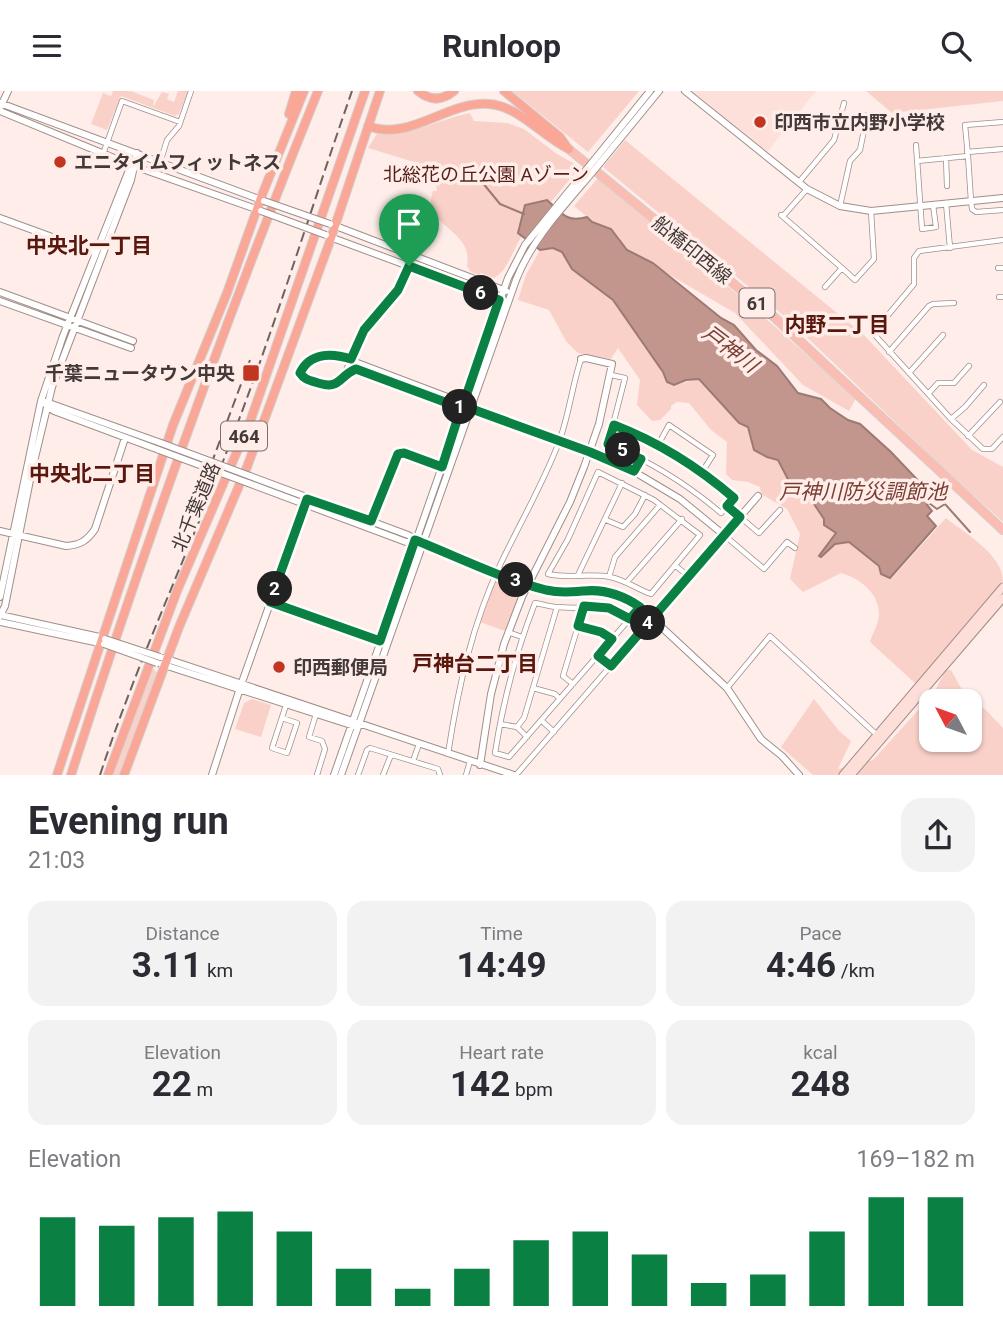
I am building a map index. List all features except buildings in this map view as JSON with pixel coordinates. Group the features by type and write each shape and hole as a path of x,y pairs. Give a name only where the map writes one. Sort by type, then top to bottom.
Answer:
{"highway":[{"path":"57,775 173,425 259,210 296,91"},
{"path":"275,160 304,91"},
{"name":"北千葉道路","path":"71,775 187,430 263,227 318,91"},
{"name":"北千葉道路","path":"108,775 177,591 251,419 365,91"},
{"name":"北千葉道路","path":"124,775 162,661 247,467 380,91"},
{"path":"418,91 434,99 446,97 454,91"},
{"path":"504,91 559,137 569,149"},
{"path":"368,126 380,131 397,130 464,108 489,104 515,114 569,149"}],"main road":[{"name":"船橋印西線","path":"498,91 773,316 1003,530"},
{"path":"842,775 1003,587"},
{"path":"850,775 1003,598"}],"street":[{"path":"0,106 8,91"},
{"path":"160,163 167,140 180,122 191,91"},
{"path":"598,161 650,91"},
{"path":"342,775 354,724 380,641 419,542 442,467 465,406 508,303 517,258 531,237 659,91"},
{"path":"685,91 807,188 840,206 871,211 1003,198"},
{"path":"103,154 122,101 180,122"},
{"path":"799,182 834,140 844,103"},
{"path":"0,106 137,153 511,293"},
{"path":"0,106 103,154 508,303"},
{"path":"840,206 850,161 860,150 867,115"},
{"path":"1003,123 965,125 972,209 976,212 1003,210"},
{"path":"916,145 922,229 936,227 933,205"},
{"path":"916,161 1003,149"},
{"path":"0,597 45,403 96,254 137,153"},
{"path":"946,158 947,186"},
{"path":"72,323 131,180 133,165"},
{"path":"807,188 784,215 781,215 855,280 874,259 871,211"},
{"path":"946,203 950,248"},
{"path":"0,218 96,254"},
{"path":"1003,240 922,250 916,254 914,284 874,329 874,335 889,352 951,419 983,449 988,450 1003,437"},
{"path":"344,378 364,330 398,290 413,256"},
{"path":"825,287 842,268"},
{"path":"334,775 419,542 499,300 512,279"},
{"path":"0,292 72,323"},
{"path":"0,301 132,345"},
{"path":"889,352 929,306 954,303"},
{"path":"909,373 943,335"},
{"path":"356,369 335,385 326,386 304,378 300,373 306,363 320,356 332,355 351,359 465,406"},
{"path":"351,359 356,369 465,406 634,471 680,499 764,569 787,542 795,548"},
{"path":"448,754 471,639 497,572 533,501 559,441 581,359 610,362 613,366 590,452 570,502 528,584 509,632 491,694 480,765"},
{"path":"929,393 938,383 954,383 968,366"},
{"path":"611,375 625,378 608,444 676,479 721,513 734,498 702,472 658,445 614,425"},
{"path":"951,419 984,385"},
{"path":"968,436 1000,402"},
{"path":"45,403 54,411 125,438 160,447"},
{"path":"45,403 306,501 406,542 419,542"},
{"path":"658,445 669,425 691,438 713,455 702,472"},
{"path":"0,531 65,546 86,541 94,529 125,438"},
{"path":"371,521 398,454 404,453 442,467"},
{"path":"634,471 641,459"},
{"path":"598,472 622,483 682,519 700,537 651,594 627,582 609,577 562,577 548,574 598,472"},
{"path":"577,576 622,483"},
{"path":"606,520 623,527 635,514 645,495"},
{"path":"15,535 5,606 0,615 103,641 515,775 758,496"},
{"path":"306,501 371,521 528,584 558,592 601,591 624,598 653,617 708,673 727,688 763,741 782,756 799,775"},
{"path":"212,775 306,501"},
{"path":"570,502 582,507"},
{"path":"609,577 615,557 660,505"},
{"path":"727,506 759,533 780,510"},
{"path":"627,582 682,519"},
{"path":"675,565 688,576"},
{"path":"270,602 380,641"},
{"path":"630,619 609,608 557,607 535,603 504,697 495,753 509,757 598,656 612,639 630,619 640,607"},
{"path":"573,684 563,676 584,606"},
{"path":"517,727 524,718 557,607"},
{"path":"0,622 103,641"},
{"path":"578,626 601,632 612,639"},
{"path":"509,632 522,636"},
{"path":"727,688 770,636 877,735"},
{"path":"598,656 611,666"},
{"path":"240,687 286,705 354,724"},
{"path":"533,688 555,694 560,699"},
{"path":"491,694 504,697"},
{"path":"282,718 297,723 287,753 272,748 286,705"},
{"path":"316,714 309,737 322,741 325,749 317,775"},
{"path":"541,720 554,732"},
{"path":"500,724 517,727 527,737"},
{"path":"413,761 419,744"},
{"path":"358,775 370,748 438,769 440,775"},
{"path":"383,775 391,755"},
{"path":"466,775 470,761"}],"shaded area":[{"name":"印西市立内野小学校","path":"692,91 816,91 767,152"}],"green space":[{"path":"113,91 131,91 154,100 153,107 162,92 169,94 167,99 174,102 178,91 188,91 179,114 175,116 121,96 107,130 91,124 103,93 111,96"},
{"path":"512,91 639,91 588,152"},
{"path":"866,91 1003,91 1003,101 892,113"},
{"name":"北総花の丘公園 Aゾーン","path":"470,113 474,121 507,123 524,129 557,154 580,167 551,202 547,200 518,232 522,236 507,265 494,278 471,272 467,266 467,253 463,243 434,213 431,203 433,191 437,191 434,168 368,148 377,134 401,133"},
{"path":"625,140 864,335 972,450 1003,467 1003,522 789,320 603,167"},
{"path":"598,178 748,303 856,398 849,411 803,385 735,313 627,250 574,206"},
{"path":"553,248 562,251 572,269 613,300 663,372 667,382 674,385 699,379 739,423 748,427 754,450 778,460 793,488 810,498 824,519 824,525 836,534 828,542 821,557 835,544 849,542 892,578 946,518 997,562 1003,581 917,685 870,642 879,612 874,597 863,584 841,573 803,592 790,579 800,534 787,509 761,494 760,487 732,480 726,474 727,442 711,430 689,403 677,402 660,420 652,421 637,405 640,380 618,348 611,359 578,353 566,341 549,310 518,300 526,275 540,250"},
{"path":"500,578 520,585 522,589 505,631 480,622 496,580"},
{"path":"151,667 158,673 120,775 113,775"},
{"path":"946,670 951,670 962,689 936,689"},
{"path":"252,699 271,705 261,737 235,729 244,703"},
{"path":"814,699 839,731 851,741 838,769 873,760 919,709 919,753 982,753 982,707 1003,728 1003,775 813,775 781,747"}],"water":[{"name":"戸神川防災調節池","path":"547,200 569,218 587,217 592,222 611,229 627,250 653,263 721,318 734,325 756,350 777,366 798,393 821,399 848,420 860,424 928,491 922,497 930,501 927,505 932,511 927,516 936,526 890,578 881,574 879,566 849,542 835,544 819,556 836,533 824,525 824,519 810,498 793,489 778,460 754,450 748,427 739,423 699,379 674,385 667,382 663,372 613,300 572,269 562,252 553,248 540,250 518,233 525,205"}],"waterway":[{"name":"戸神川","path":"482,182 500,204 524,214"},
{"name":"戸神川","path":"929,503 937,509 945,504 970,532"}],"railway":[{"path":"100,775 130,691 246,399 352,91"},
{"path":"206,478 250,360"}],"place":[{"name":"印西市立内野小学校","path":"760,122"},
{"name":"エニタイムフィットネス","path":"60,162"},
{"name":"千葉ニュータウン中央","path":"251,373"},
{"name":"印西郵便局","path":"279,667"}],"district":[{"name":"中央北一丁目","path":"89,246"},
{"name":"内野二丁目","path":"837,325"},
{"name":"中央北二丁目","path":"92,474"},
{"name":"戸神台二丁目","path":"475,664"}],"route":[{"path":"409,266 499,300 464,402 469,408 634,471 641,459 608,444 614,425 667,450 702,472 734,498 727,506 740,517 611,666 598,656 612,639 601,632 578,626 584,606 609,608 630,619 640,607 636,604 601,591 549,591 415,540 380,641 270,602 307,499 371,521 398,454 404,453 442,467 461,408 356,369 340,382 330,386 304,378 300,373 306,363 320,356 332,355 351,359 364,330 393,298 409,266"}]}
